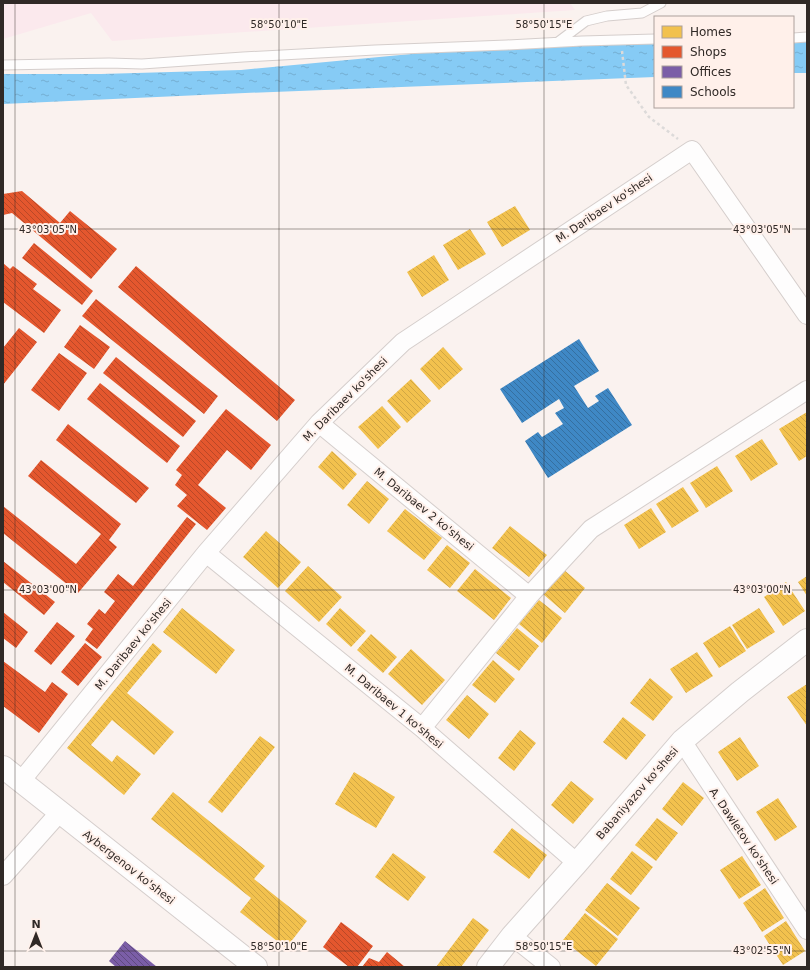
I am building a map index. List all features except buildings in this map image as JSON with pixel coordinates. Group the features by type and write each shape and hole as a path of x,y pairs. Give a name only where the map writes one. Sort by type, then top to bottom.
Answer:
{"street":[{"path":"692,150 807,315"},
{"name":"M. Daribaev ko'shesi","path":"21,781 206,553 318,423 403,342 692,150"},
{"path":"422,728 529,596 591,529 807,390"},
{"name":"M. Daribaev 2 ko'shesi","path":"318,423 529,596"},
{"name":"M. Daribaev 1 ko'shesi","path":"206,553 422,728 578,863"},
{"name":"Babaniyazov ko‘shesi","path":"488,967 512,936 578,863 682,741 740,692 805,647"},
{"name":"A. Dawletov ko'shesi","path":"682,741 807,930"},
{"name":"Aybergenov ko'shesi","path":"3,767 256,967"},
{"path":"3,876 60,812"},
{"path":"512,936 551,967"}],"lane":[{"path":"558,42 586,21 607,16 642,13 660,3"},
{"path":"794,38 807,37"},
{"path":"3,65 109,63 142,64 243,57 558,42 654,39"}],"path":[{"path":"620,40 626,85 649,117 692,150"}],"shaded area":[{"path":"3,3 570,3 575,10 112,41 91,13 3,39"}],"water":[{"path":"654,39 654,77 3,104 3,74 101,74 241,70 507,45"},
{"path":"807,39 807,73 794,73 794,40"}]}
